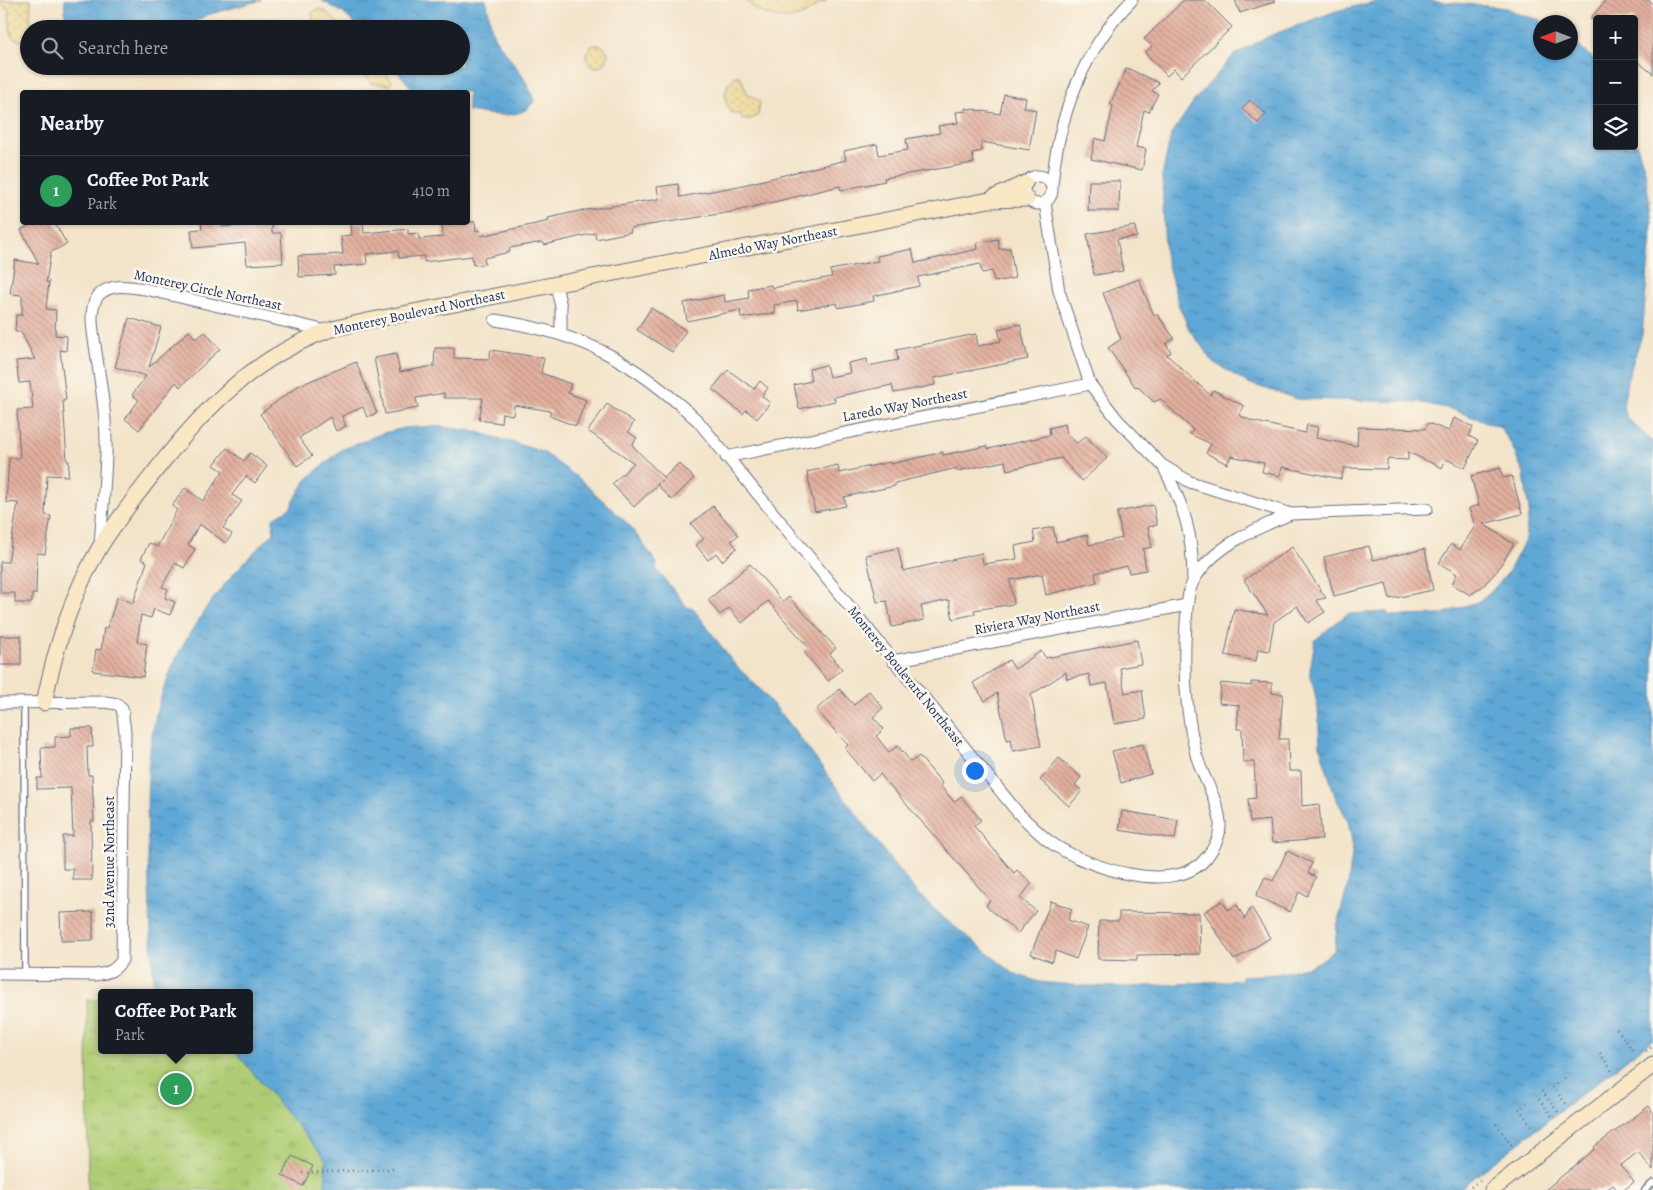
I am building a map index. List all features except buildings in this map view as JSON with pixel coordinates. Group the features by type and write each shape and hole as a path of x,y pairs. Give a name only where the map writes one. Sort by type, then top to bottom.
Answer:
{"street":[{"path":"1055,151 1024,191 1027,199 1035,204 1045,203 1051,195 1055,151 1074,86 1099,41 1132,0"},
{"path":"1032,179 1046,178 1052,185"},
{"name":"Almedo Way Northeast","path":"989,200 1032,179"},
{"name":"Almedo Way Northeast","path":"556,284 989,200 1027,199"},
{"name":"Monterey Boulevard Northeast","path":"1045,203 1059,292 1090,384 1117,419 1162,464 1190,482 1291,514"},
{"path":"556,284 562,314 560,333"},
{"name":"Monterey Boulevard Northeast","path":"44,703 51,669 74,599 100,548 196,420 222,394 246,375 283,351 328,331 367,321 556,284"},
{"name":"Monterey Circle Northeast","path":"100,548 106,453 103,400 93,330 93,309 98,296 109,289 121,286 145,289 328,331"},
{"name":"Monterey Boulevard Northeast","path":"495,320 560,333 625,362 657,385 698,421 1019,814 1050,842 1073,855 1128,873 1154,877 1189,872 1202,864 1218,837 1220,822 1196,756 1185,694 1184,650 1187,605 1193,582 1191,540 1179,497 1162,464"},
{"name":"Laredo Way Northeast","path":"726,456 1090,384"},
{"path":"1291,514 1427,509"},
{"name":"Monterey Boulevard Northeast","path":"1193,582 1210,560 1226,547 1266,524 1291,514"},
{"name":"Riviera Way Northeast","path":"893,661 1187,605"},
{"name":"32nd Avenue Northeast","path":"0,703 105,702 116,704 122,708 125,732 122,960 117,968 108,973 95,975 25,974"},
{"path":"0,974 25,974"},
{"path":"1492,1190 1653,1065"}],"lane":[{"path":"24,703 25,974"},
{"path":"1645,1190 1653,1184"}],"path":[{"path":"1617,1029 1635,1052"},
{"path":"1600,1053 1612,1071"},
{"path":"1565,1078 1553,1087 1567,1105"},
{"path":"1542,1091 1558,1112"},
{"path":"1539,1099 1552,1116"},
{"path":"1527,1103 1519,1110 1535,1130"},
{"path":"1496,1124 1513,1147"},
{"path":"302,1173 394,1169"}],"sand":[{"path":"0,0 31,0 30,20 20,20 20,41 11,36 9,11 0,3"},
{"path":"746,0 827,0 800,16 783,18 765,14 751,6"},
{"path":"319,9 325,11 335,20 313,20 312,13"},
{"path":"597,45 605,48 608,56 605,64 597,67 589,64 586,56 589,48"},
{"path":"365,75 387,75 392,81 390,85 371,83"},
{"path":"735,76 740,76 747,93 760,102 758,115 749,120 742,119 739,113 734,115 727,106 726,90"}],"green space":[{"path":"87,1000 98,1000 98,1054 237,1054 326,1160 325,1190 88,1190"}],"water":[{"path":"65,0 261,0 207,15 197,20 68,20"},
{"path":"321,0 486,0 494,37 523,77 534,101 528,108 513,114 494,115 470,111 470,90 413,90 401,75 470,75 470,20 351,20"},
{"path":"1421,0 1507,8 1518,14 1533,18 1533,60 1578,60 1578,46 1593,59 1593,150 1638,150 1638,148 1645,170 1652,223 1642,335 1627,380 1623,408 1627,418 1653,442 1653,1039 1458,1190 325,1190 326,1160 237,1054 253,1054 253,989 158,989 154,987 147,794 149,756 155,718 169,676 179,653 206,609 238,569 274,533 273,519 290,508 306,480 341,450 383,433 405,428 434,426 475,431 543,452 582,481 630,526 657,563 656,569 688,608 693,608 735,665 756,685 789,723 918,894 945,919 1013,973 1039,982 1086,986 1130,987 1242,980 1241,976 1277,974 1310,966 1335,950 1337,926 1348,885 1353,847 1348,821 1335,796 1320,747 1318,708 1310,671 1315,640 1347,614 1387,612 1388,615 1393,616 1439,615 1477,602 1489,594 1508,573 1525,540 1529,510 1524,474 1511,444 1500,427 1451,409 1418,402 1298,399 1248,383 1213,362 1189,329 1179,306 1165,254 1162,177 1171,135 1194,101 1234,55 1269,36 1336,11 1373,2"}],"place":[{"name":"Coffee Pot Park","path":"176,1089"}]}
